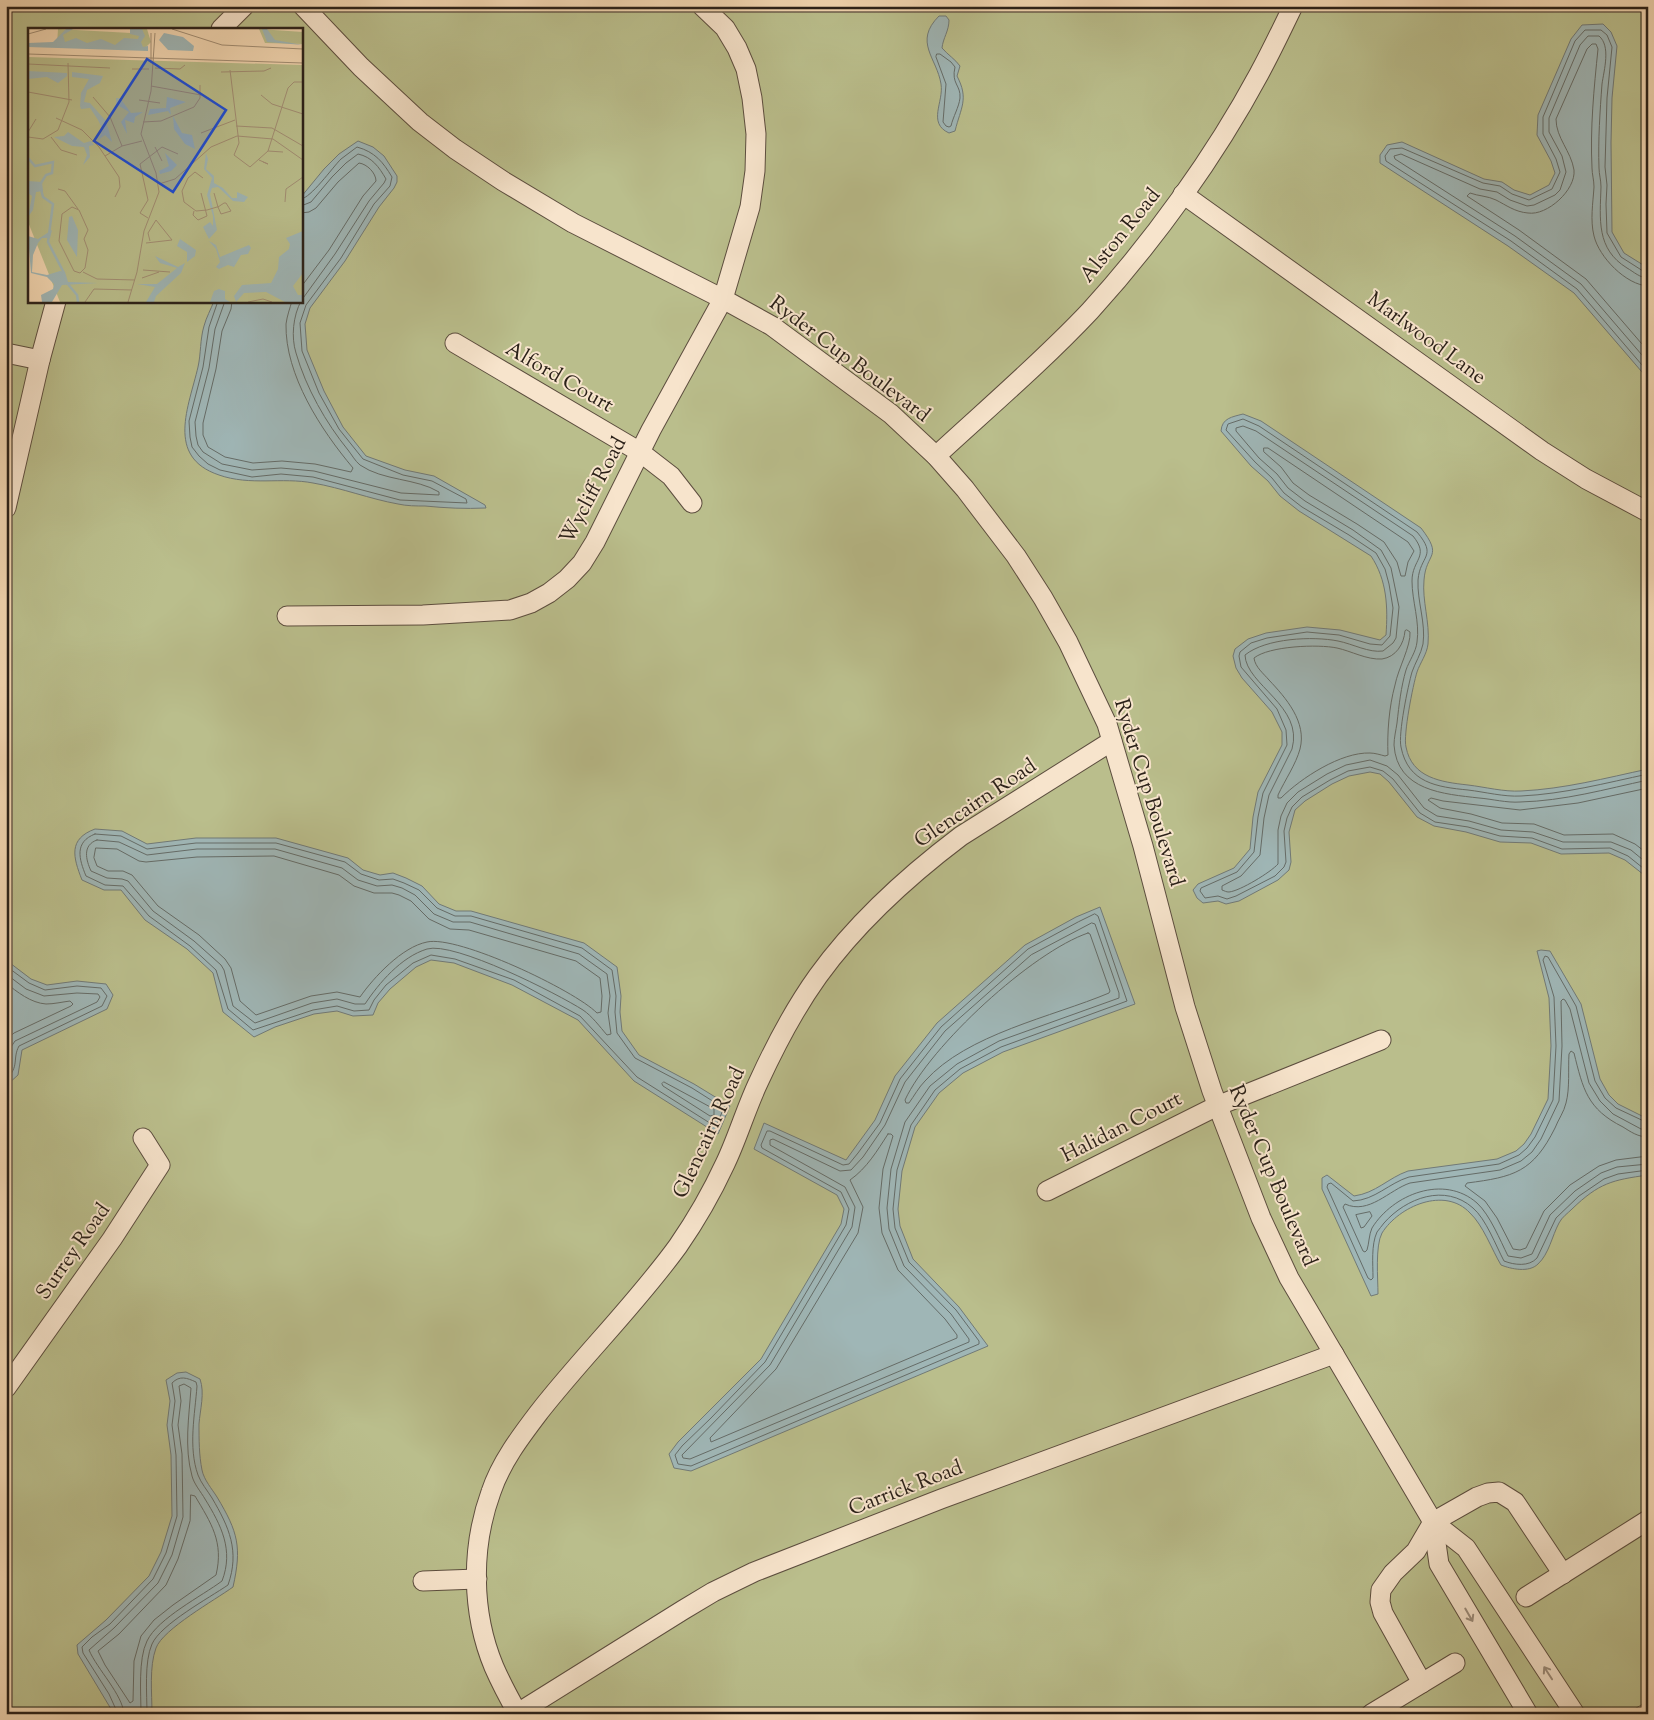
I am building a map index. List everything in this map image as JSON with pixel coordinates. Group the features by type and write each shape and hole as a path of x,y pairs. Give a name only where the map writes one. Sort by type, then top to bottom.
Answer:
{"street":[{"path":"222,28 244,6"},
{"name":"Ryder Cup Boulevard","path":"303,6 387,92 420,122 463,154 503,181 573,223 772,326 891,414 936,456 1016,556 1044,598 1068,642 1107,724 1144,846 1185,1007 1218,1106 1261,1218 1289,1278 1433,1522 1466,1548 1574,1714"},
{"name":"Wycliff Road","path":"287,616 433,615 510,610 531,603 549,593 567,579 582,563 595,542 640,452 723,299 750,208 755,171 756,134 752,98 746,69 724,28 702,6"},
{"name":"Alston Road","path":"936,456 1048,352 1089,311 1127,268 1183,194 1230,124 1259,74 1293,6"},
{"name":"Marlwood Lane","path":"1183,194 1542,450 1586,480 1648,512"},
{"path":"6,508 40,360 56,302"},
{"name":"Alford Court","path":"455,343 640,452 671,476 692,503"},
{"path":"6,353 40,360"},
{"name":"Glencairn Road","path":"518,1714 492,1664 482,1630 478,1607 477,1579 481,1530 490,1493 500,1471 525,1431 554,1394 680,1244 706,1203 726,1163 758,1083 777,1042 818,975 848,939 894,891 960,836 1112,741"},
{"name":"Halidan Court","path":"1047,1191 1218,1106 1381,1040"},
{"name":"Surrey Road","path":"6,1388 112,1239 160,1165 143,1138"},
{"name":"Carrick Road","path":"518,1714 706,1597 754,1572 941,1499 1334,1354"},
{"path":"1422,1683 1383,1613 1380,1602 1381,1590 1394,1573 1416,1551 1433,1522 1477,1497 1488,1493 1500,1492 1515,1502 1563,1574"},
{"path":"1526,1597 1648,1520"},
{"name":"Ryder Cup Boulevard","path":"1433,1522 1439,1564 1528,1714"},
{"name":"Ryder Cup Boulevard","path":"1450,1535 1471,1538 1512,1601 1520,1630"},
{"path":"1453,1587 1481,1571"},
{"path":"423,1581 477,1579"},
{"path":"1371,1714 1455,1662"}],"green space":[{"path":"6,6 1648,6 1648,1701 1626,1714 6,1714"}],"water":[{"path":"939,16 946,16 949,20 942,48 960,66 957,76 963,91 963,103 955,131 949,133 942,129 939,124 938,112 941,84 927,42 931,25"},
{"path":"1603,24 1611,32 1617,46 1612,98 1612,232 1624,253 1648,268 1648,379 1574,293 1508,246 1380,163 1380,155 1387,145 1402,142 1484,179 1502,182 1514,190 1530,195 1549,185 1555,173 1551,161 1537,135 1538,115 1571,39 1582,25"},
{"path":"358,141 373,147 384,156 397,176 397,182 345,261 310,308 305,324 307,350 324,391 343,427 366,456 405,470 434,476 485,505 486,508 405,505 301,481 254,481 231,478 202,467 192,456 186,443 186,414 198,367 203,331 214,302 302,302 302,196 339,154"},
{"path":"1243,414 1261,421 1421,528 1428,538 1433,550 1425,571 1424,580 1428,644 1415,678 1405,741 1409,757 1414,766 1421,772 1438,780 1515,791 1569,786 1648,769 1648,878 1625,860 1609,853 1561,854 1531,843 1500,842 1466,832 1434,826 1417,817 1389,782 1380,774 1370,772 1349,776 1332,784 1305,801 1295,810 1289,832 1291,862 1289,870 1278,880 1239,901 1226,904 1218,901 1203,903 1197,898 1193,890 1198,884 1234,868 1250,849 1258,792 1282,745 1282,732 1272,712 1242,678 1236,668 1233,656 1235,649 1248,639 1266,633 1307,627 1340,630 1380,640 1386,635 1387,614 1385,594 1380,575 1371,556 1299,511 1280,496 1268,481 1251,466 1221,431 1223,423 1231,417"},
{"path":"95,829 122,831 147,844 196,838 276,838 348,858 363,870 380,875 393,873 406,878 422,886 439,904 456,911 471,911 584,943 617,967 621,996 622,1031 639,1055 694,1084 730,1106 718,1134 634,1081 578,1020 512,985 454,963 431,960 416,967 390,989 378,1003 373,1015 353,1016 337,1011 314,1014 275,1027 254,1037 223,1012 213,973 187,949 145,920 121,890 104,890 82,880 76,864 75,850 80,838"},
{"path":"1100,907 1135,1004 1003,1052 963,1073 939,1093 915,1127 902,1171 898,1209 900,1226 913,1259 959,1307 988,1346 691,1471 674,1468 669,1454 678,1442 761,1359 841,1224 844,1209 837,1195 754,1149 764,1123 846,1160 875,1120 895,1076 937,1023 1025,945 1076,917"},
{"path":"1537,951 1550,951 1581,1004 1600,1079 1609,1095 1618,1104 1648,1119 1648,1175 1615,1181 1590,1193 1560,1221 1542,1260 1530,1269 1515,1269 1501,1265 1475,1218 1460,1205 1436,1200 1411,1208 1399,1215 1382,1233 1378,1246 1378,1294 1371,1296 1322,1189 1322,1178 1327,1175 1354,1196 1369,1192 1408,1171 1497,1159 1516,1151 1524,1144 1548,1099 1551,1046 1549,998"},
{"path":"6,960 31,979 47,985 77,981 106,984 113,995 107,1009 22,1050 18,1075 8,1084 6,1082"},
{"path":"186,1372 200,1379 202,1396 199,1424 200,1459 206,1481 217,1497 234,1530 237,1550 236,1573 233,1587 168,1632 156,1648 152,1663 152,1714 114,1714 78,1654 77,1645 106,1620 149,1576 161,1552 172,1516 171,1455 167,1425 170,1401 166,1380 177,1373"}]}
